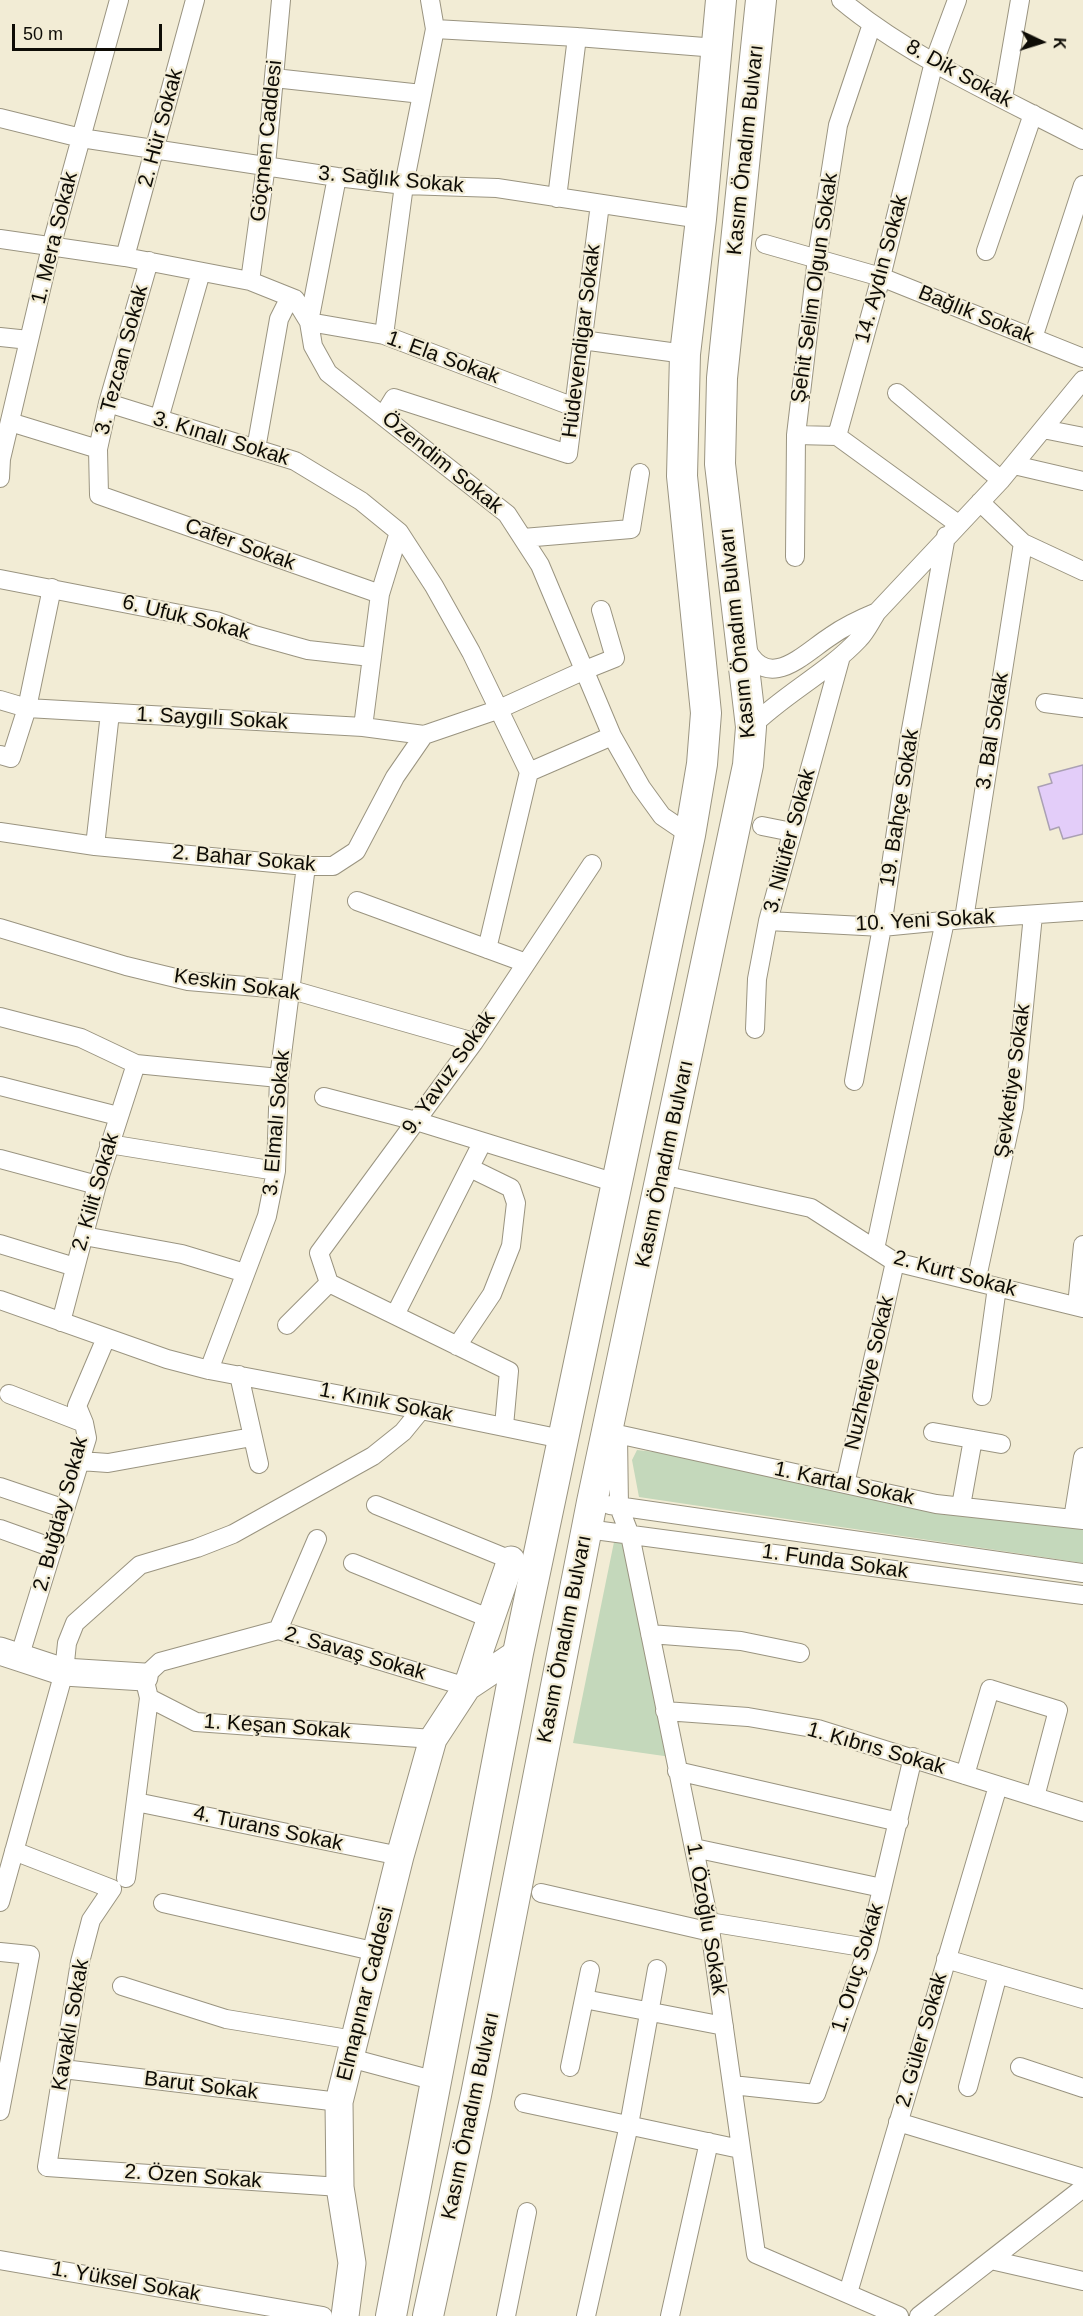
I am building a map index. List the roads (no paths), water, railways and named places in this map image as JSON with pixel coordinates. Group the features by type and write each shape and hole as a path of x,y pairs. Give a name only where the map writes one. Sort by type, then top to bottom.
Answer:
{"main road":[{"name":"Kasım Önadım Bulvarı","path":"391,2316 518,1653 690,835 702,764 706,713 682,477 685,354 701,219 721,0"},
{"name":"Kasım Önadım Bulvarı","path":"429,2316 599,1513 662,1174 738,822 748,765 751,727 720,464 722,378 761,0"}],"street":[{"name":"1. Mera Sokak","path":"0,478 1,459 51,247 119,0"},
{"name":"2. Hür Sokak","path":"125,256 195,0"},
{"name":"Göçmen Caddesi","path":"250,281 266,165 281,0"},
{"path":"384,335 404,185 435,29 430,0"},
{"name":"14. Aydın Sokak","path":"837,436 881,277 934,62 957,0"},
{"path":"1003,98 1020,0"},
{"name":"8. Dik Sokak","path":"850,4 872,24 934,62 1083,140"},
{"name":"Şehit Selim Olgun Sokak","path":"795,557 796,435 817,258 838,125 872,24"},
{"path":"435,29 717,48"},
{"path":"557,198 577,37"},
{"path":"274,78 422,94"},
{"path":"986,251 1033,114"},
{"name":"3. Sağlık Sokak","path":"0,118 81,138 337,177 404,185 497,188 701,219"},
{"name":"Özendim Sokak","path":"337,177 309,322 313,346 327,373 507,514 540,565 612,736 641,787 662,816 690,835"},
{"path":"1033,338 1083,185"},
{"name":"Hüdevendigar Sokak","path":"383,416 394,398 568,454 600,204"},
{"path":"0,239 125,256 250,281 295,299 309,322"},
{"name":"Bağlık Sokak","path":"765,244 881,277 1083,358"},
{"name":"3. Tezcan Sokak","path":"99,495 98,449 108,403 149,261"},
{"path":"159,419 201,272"},
{"path":"256,449 279,319 285,307 295,299"},
{"name":"1. Ela Sokak","path":"309,322 384,335 574,407"},
{"path":"0,337 29,340"},
{"path":"582,340 685,354"},
{"path":"751,727 769,709 842,656 861,637 877,612 1001,480 1083,380"},
{"path":"897,393 1001,480"},
{"name":"3. Kınalı Sokak","path":"108,403 295,461 361,501 399,532 434,586 471,652 497,710 529,772"},
{"path":"10,422 98,449"},
{"path":"1043,429 1083,437"},
{"path":"796,435 837,436 952,530"},
{"path":"1014,465 1083,481"},
{"path":"523,538 631,529 640,472"},
{"name":"Cafer Sokak","path":"99,495 380,594"},
{"path":"980,502 1023,543 1083,571"},
{"name":"19. Bahçe Sokak","path":"854,1082 882,927 910,735 952,530"},
{"path":"363,727 380,594 399,532"},
{"name":"3. Bal Sokak","path":"875,1249 955,920 1023,543"},
{"name":"6. Ufuk Sokak","path":"0,579 216,621 254,635 308,650 371,657"},
{"path":"0,755 11,758 27,708 52,588"},
{"path":"424,735 497,710 615,658 601,610"},
{"path":"740,635 750,657 758,664 770,668 785,668 856,620 877,612"},
{"name":"3. Nilüfer Sokak","path":"755,1029 757,979 768,921 842,656"},
{"name":"1. Saygılı Sokak","path":"0,700 27,708 363,727 424,735"},
{"path":"1045,703 1083,708"},
{"path":"95,846 110,713"},
{"name":"2. Bahar Sokak","path":"0,832 95,846 306,866 333,866 356,851 395,777 424,735"},
{"path":"487,949 529,772 612,736"},
{"path":"762,826 792,832"},
{"name":"9. Yavuz Sokak","path":"329,1282 319,1253 474,1041 592,864"},
{"name":"3. Elmalı Sokak","path":"209,1370 267,1216 276,1171 279,1078 306,866"},
{"path":"357,901 526,963"},
{"name":"10. Yeni Sokak","path":"768,921 882,927 1083,911"},
{"name":"Şevketiye Sokak","path":"976,1282 1014,1107 1033,915"},
{"name":"Keskin Sokak","path":"0,928 126,966 188,981 292,990 474,1041"},
{"path":"0,1017 81,1038 136,1064 279,1078"},
{"name":"2. Kilit Sokak","path":"61,1322 97,1185 136,1064"},
{"path":"0,1086 118,1116"},
{"path":"324,1097 416,1121 616,1183"},
{"path":"395,1315 482,1143"},
{"path":"109,1144 276,1171"},
{"path":"0,1159 97,1185"},
{"path":"457,1346 492,1294 510,1246 516,1203 511,1188 470,1168"},
{"name":"2. Kurt Sokak","path":"662,1174 811,1208 895,1262 1080,1307"},
{"path":"84,1236 183,1254 245,1273"},
{"path":"0,1244 75,1267"},
{"path":"1080,1307 1083,1245"},
{"name":"Nuzhetiye Sokak","path":"845,1484 895,1262"},
{"path":"287,1325 329,1282 509,1371 504,1426"},
{"path":"982,1396 997,1287"},
{"name":"1. Kınık Sokak","path":"0,1300 167,1359 209,1370 562,1439"},
{"name":"2. Buğday Sokak","path":"10,1655 53,1548 87,1438 77,1407 106,1338"},
{"path":"239,1375 259,1464"},
{"path":"9,1394 84,1423"},
{"path":"0,1902 64,1672 67,1643 75,1623 140,1565 197,1548 233,1534 373,1456 403,1432 421,1410"},
{"path":"933,1432 1001,1444"},
{"name":"1. Kartal Sokak","path":"613,1433 936,1504 1078,1520"},
{"path":"80,1461 108,1463 252,1437"},
{"path":"961,1506 973,1439"},
{"path":"1078,1520 1083,1457"},
{"path":"0,1487 65,1509"},
{"path":"376,1505 511,1560"},
{"name":"1. Funda Sokak","path":"599,1513 630,1535 1083,1595"},
{"name":"1. Funda Sokak","path":"599,1513 1083,1573"},
{"name":"1. Özoğlu Sokak","path":"599,1513 630,1535 710,1927 756,2253 899,2316"},
{"path":"0,1529 53,1548"},
{"path":"278,1630 317,1539"},
{"name":"Elmapınar Caddesi","path":"345,2316 352,2263 340,2187 339,2102 400,1856 433,1738 467,1687 511,1560"},
{"path":"353,1563 491,1619"},
{"name":"2. Savaş Sokak","path":"146,1688 160,1662 278,1630 467,1687"},
{"path":"650,1634 741,1641 800,1653"},
{"name":"Elmapınar Caddesi","path":"467,1687 518,1653"},
{"path":"10,1655 64,1672 146,1688 136,1802 119,1884 14,1851"},
{"name":"1. Keşan Sokak","path":"146,1688 196,1722 433,1738"},
{"path":"965,1775 990,1689 1058,1710 1035,1797"},
{"name":"1. Kıbrıs Sokak","path":"665,1710 748,1717 818,1729 1083,1812"},
{"name":"1. Oruç Sokak","path":"732,2085 816,2094 868,1948 913,1757"},
{"path":"677,1771 898,1822"},
{"name":"2. Güler Sokak","path":"848,2294 998,1786"},
{"name":"4. Turans Sokak","path":"136,1802 400,1856"},
{"path":"694,1848 882,1888"},
{"name":"Kavaklı Sokak","path":"47,2167 80,1962 91,1920 119,1884"},
{"path":"541,1893 710,1927 868,1948"},
{"path":"163,1903 377,1952"},
{"path":"0,1952 30,1955 0,2111"},
{"path":"946,1959 1083,1999"},
{"path":"586,2316 629,2125 657,1969"},
{"path":"570,2067 590,1970"},
{"path":"968,2087 998,1974"},
{"path":"122,1986 226,2019 352,2049 436,2081"},
{"path":"584,1999 724,2026"},
{"path":"1020,2067 1083,2088"},
{"name":"Barut Sokak","path":"63,2069 339,2102"},
{"path":"524,2103 740,2149"},
{"path":"898,2122 1083,2178"},
{"path":"670,2316 709,2142"},
{"name":"2. Özen Sokak","path":"47,2167 340,2187"},
{"path":"919,2316 1083,2187"},
{"path":"506,2316 527,2212"},
{"name":"1. Yüksel Sokak","path":"0,2260 323,2316"},
{"path":"991,2260 1083,2281"}]}
